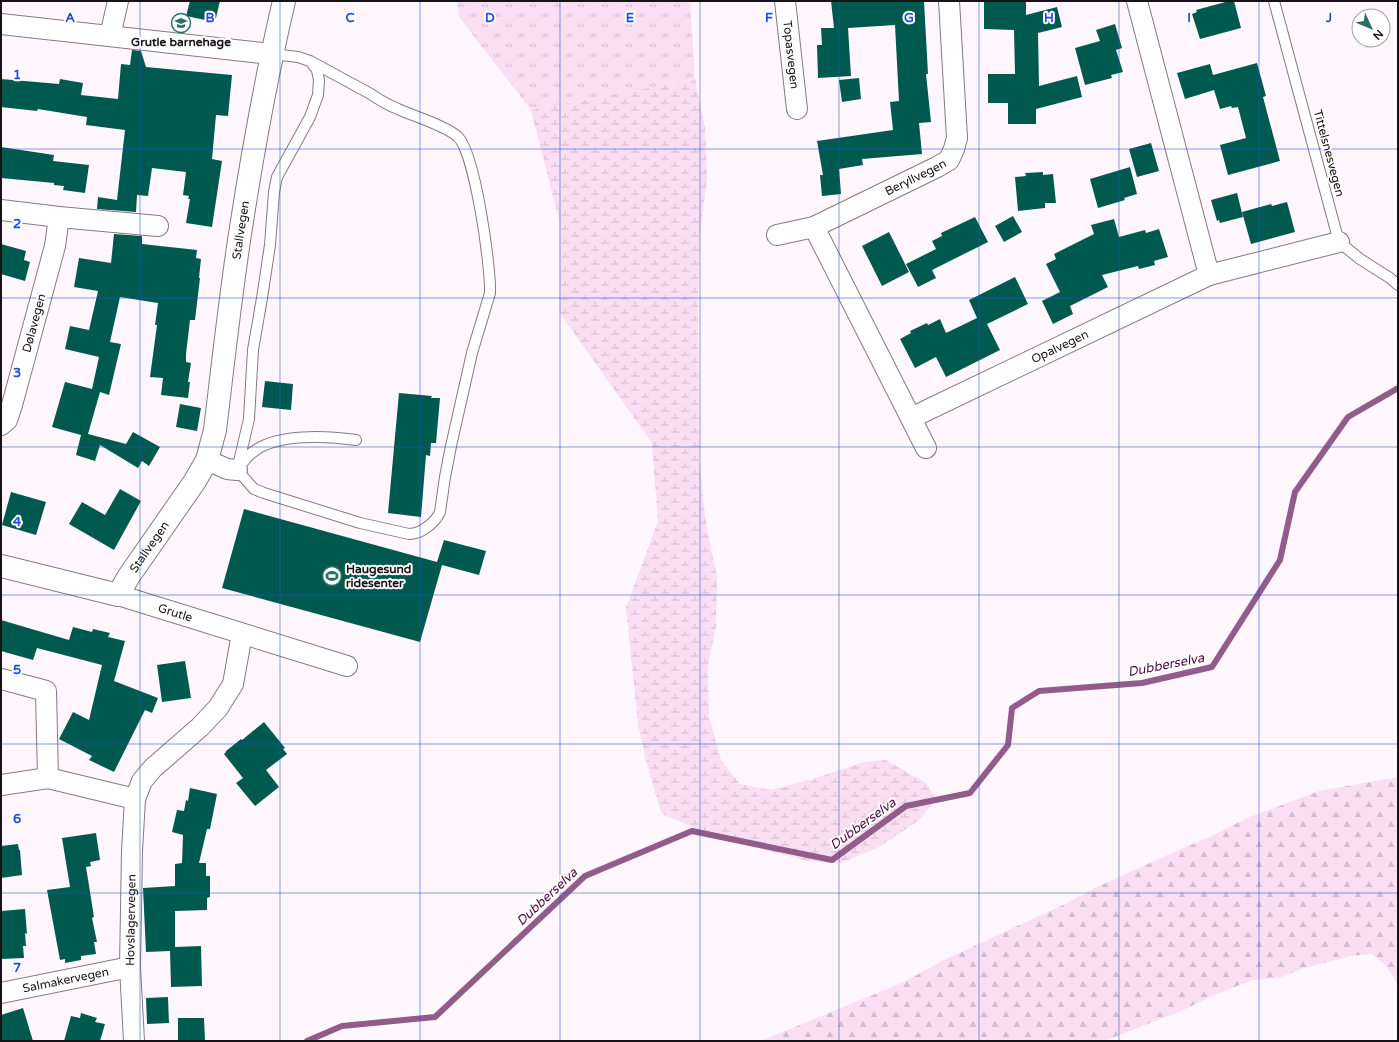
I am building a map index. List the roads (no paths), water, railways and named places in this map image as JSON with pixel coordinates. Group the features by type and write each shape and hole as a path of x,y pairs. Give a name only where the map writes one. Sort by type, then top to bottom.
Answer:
{"street":[{"path":"110,36 118,1"},
{"name":"Stallvegen","path":"118,595 129,576 195,481 207,460 215,430 240,235 271,54 284,1"},
{"name":"Topasvegen","path":"785,1 797,109"},
{"name":"Beryllvegen","path":"777,234 814,227 938,167 949,160 954,149 956,138 949,1"},
{"path":"1137,1 1209,274"},
{"path":"1,24 271,54"},
{"path":"1,210 59,218 158,226"},
{"name":"Dølavegen","path":"1,425 6,420 12,405 55,246 59,218"},
{"path":"814,227 926,448"},
{"name":"Opalvegen","path":"911,418 1209,274 1339,242"},
{"path":"207,460 227,469 237,470"},
{"name":"Grutle","path":"1,566 118,595 347,666"},
{"name":"Hovslagervegen","path":"134,1041 130,967 132,851 135,798 142,781 153,768 200,727 218,708 233,684 242,634"},
{"path":"1,679 46,691 48,778"},
{"path":"1,785 48,778 135,798"},
{"name":"Salmakervegen","path":"1,993 130,967"}],"lane":[{"name":"Tittelsnesvegen","path":"1274,1 1339,242"},
{"path":"237,470 254,489 304,506 360,523 409,534 416,534 426,528 440,512 446,469 472,353 490,293 491,283 476,184 465,149 459,138 449,131 396,108 310,61 298,57 271,54"},
{"path":"237,470 249,419 253,350 270,245 274,192 277,177 310,117 318,95 318,75 310,61"},
{"path":"1339,242 1360,259 1390,278 1398,285"},
{"path":"237,470 252,452 270,442 291,439 331,437 356,440"}],"waterway":[{"name":"Dubberselva","path":"307,1041 342,1026 435,1017 585,876 692,831 832,860 906,806 970,793 1008,745 1012,708 1039,691 1142,683 1212,667 1280,560 1295,492 1348,417 1398,388"}],"place":[{"name":"Grutle barnehage","path":"181,23"},
{"name":"Haugesund ridesenter","path":"332,576"}]}
